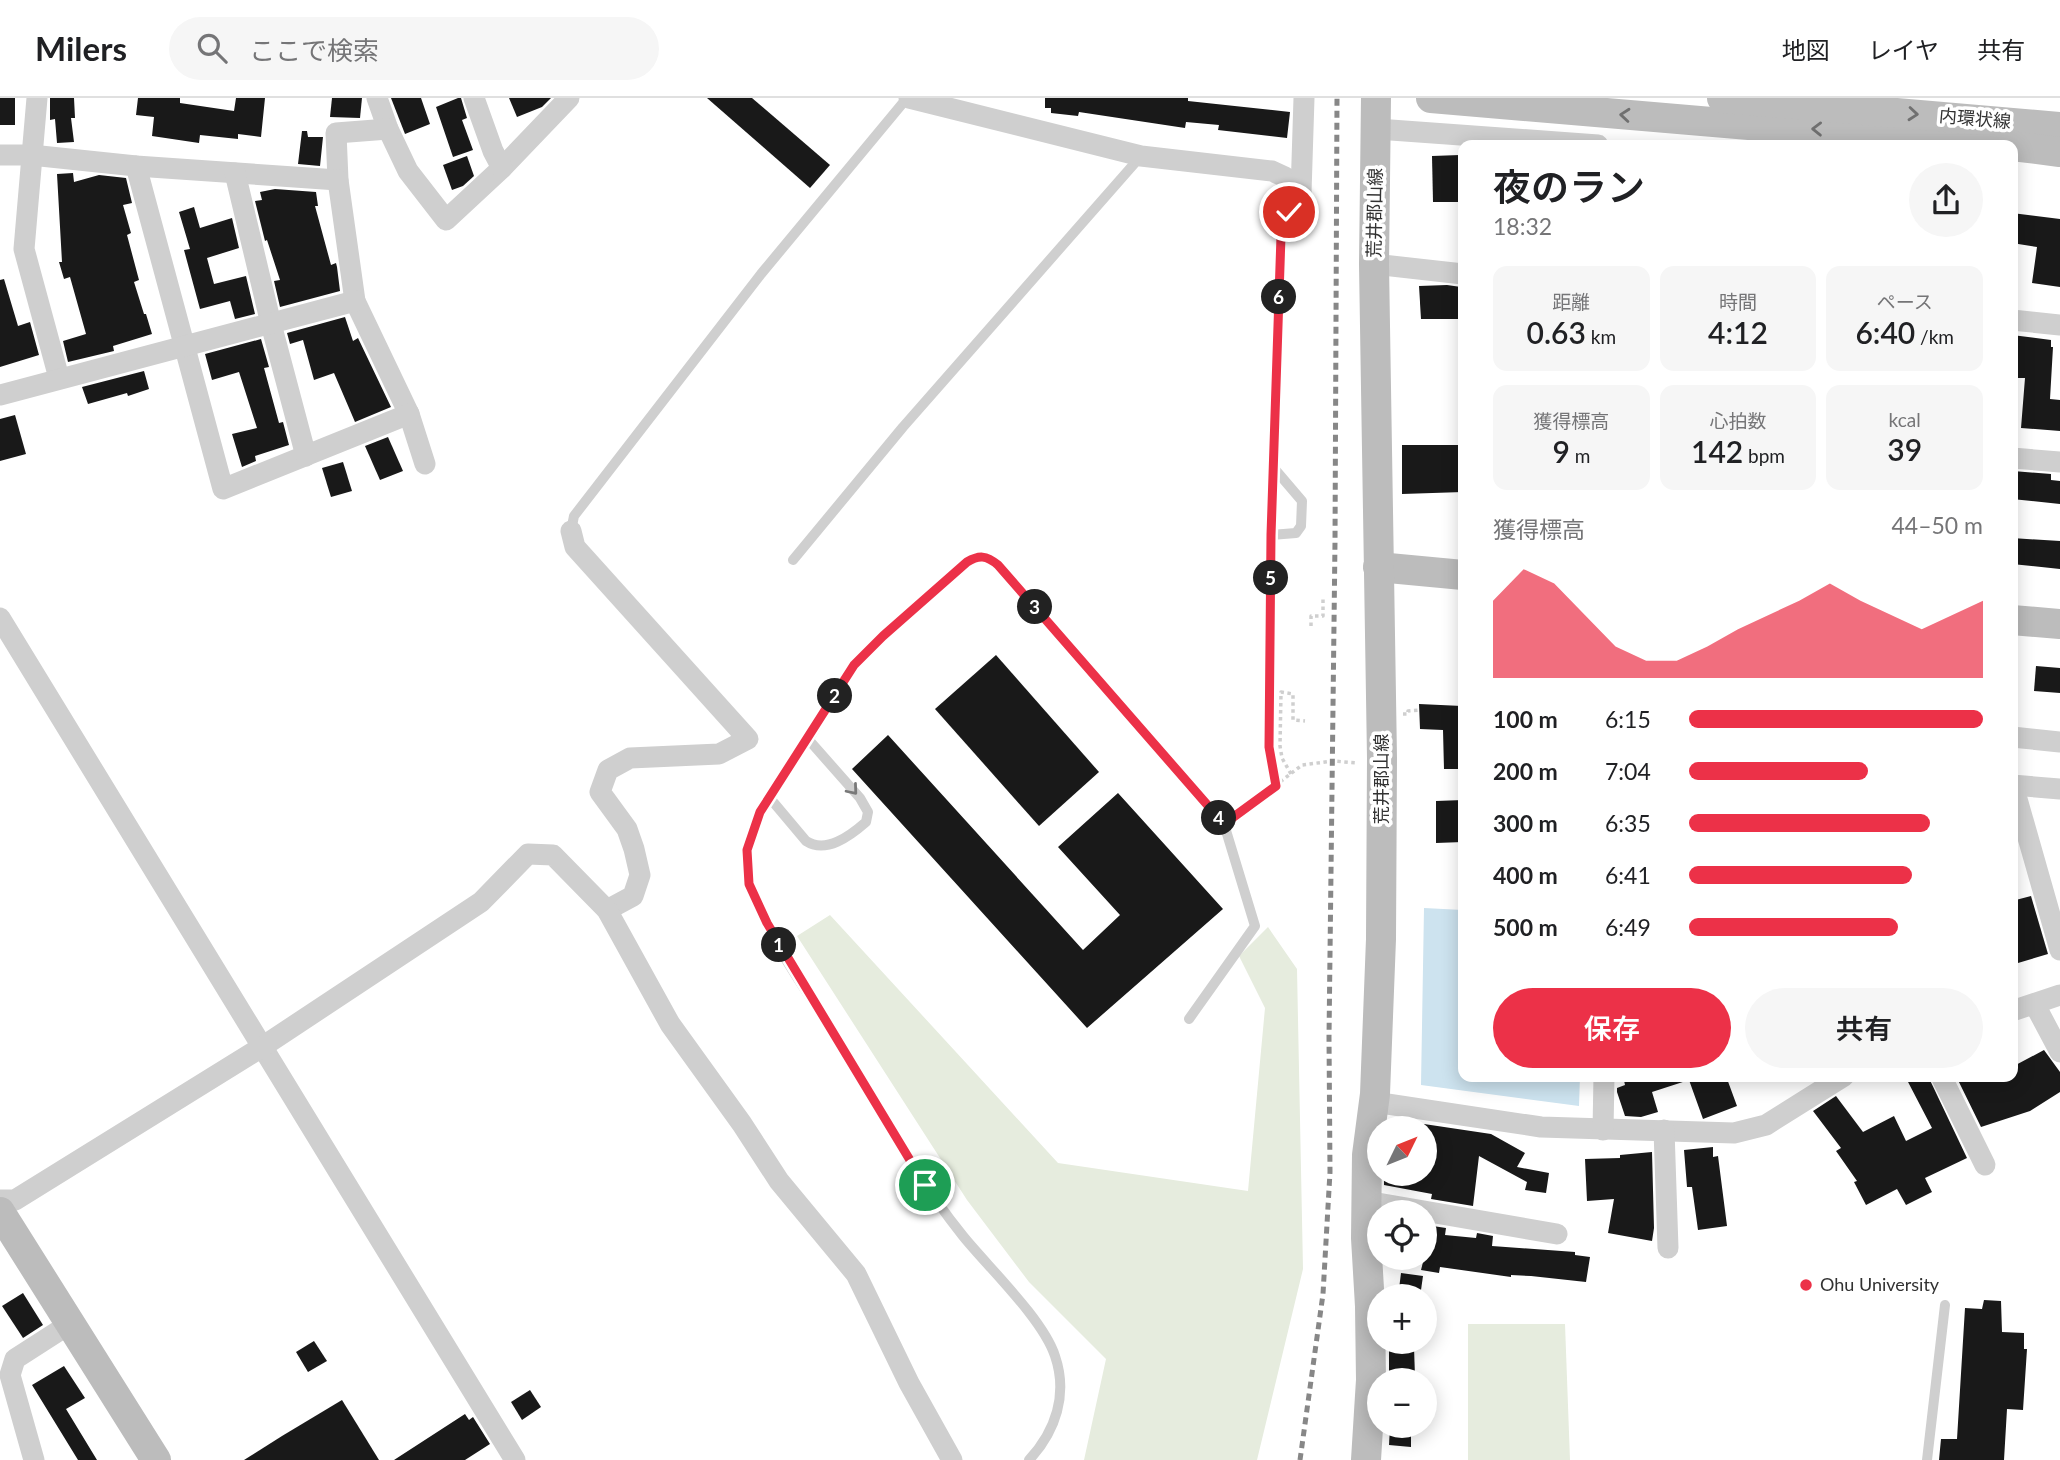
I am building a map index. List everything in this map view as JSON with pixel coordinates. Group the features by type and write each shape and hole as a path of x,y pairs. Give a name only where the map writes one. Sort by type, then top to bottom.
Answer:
{"street":[{"path":"37,98 24,249 59,378"},
{"path":"377,98 388,130 408,171 446,220 502,168 569,98"},
{"path":"474,98 502,168"},
{"path":"908,98 1141,156 1272,171 1285,177 1301,193"},
{"path":"1301,193 1304,98"},
{"name":"荒井郡山線","path":"1366,1460 1371,1380 1367,1155 1374,1102 1381,925 1382,758 1374,264 1376,98"},
{"path":"1431,98 1794,129 1859,120 1977,140"},
{"name":"内環状線","path":"1723,98 1859,120 2060,127"},
{"path":"1377,129 1499,140"},
{"path":"388,130 336,133 338,180 355,301 409,414 425,464"},
{"path":"2018,147 2060,152"},
{"path":"0,155 31,155 136,166 338,180"},
{"path":"136,166 223,489 409,414"},
{"path":"235,173 306,456"},
{"path":"1374,264 1458,273"},
{"path":"0,395 355,301"},
{"path":"2018,321 2060,325"},
{"path":"2018,458 2060,462"},
{"path":"571,531 575,547 748,739 719,754 630,758 608,770 600,792 627,829 640,875 633,896 607,910"},
{"path":"1378,567 1458,575"},
{"path":"0,618 515,1460"},
{"path":"2018,620 2060,624"},
{"path":"2018,738 2060,742"},
{"path":"2018,785 2060,789"},
{"path":"2018,803 2060,950"},
{"path":"0,1200 15,1200 262,1047 481,902 528,854 553,855 607,910 670,1024 742,1124 779,1181 856,1274 909,1383 952,1460"},
{"path":"2018,1009 2060,995"},
{"path":"2035,1004 2060,1052"},
{"path":"1603,1130 1604,1082"},
{"path":"1374,1102 1541,1128 1720,1133 1751,1130 1782,1116 1835,1082"},
{"path":"1944,1082 1985,1165"},
{"path":"1664,1130 1668,1248"},
{"path":"1366,1201 1557,1234"},
{"path":"0,1212 156,1460"},
{"path":"34,1460 9,1375 15,1359 71,1323"}],"lane":[{"path":"571,531 574,516 761,274 908,98"},
{"path":"793,561 903,427 1141,156"},
{"path":"1273,467 1302,501 1301,526 1296,533 1271,535 1273,467 1281,236 1289,212 1301,193"},
{"path":"1029,1460 1051,1430 1059,1410 1061,1392 1055,1356 1030,1315 962,1235 925,1185 781,949 755,901 748,877 747,850 760,812 854,665 864,653 977,556 985,556 998,565 1224,824 1255,926 1189,1019"},
{"path":"769,797 812,845 821,847 837,842 866,822 868,812 860,797 808,739"},
{"path":"1927,1460 1945,1305"}],"path":[{"path":"1271,535 1269,747 1276,786"},
{"path":"1311,626 1311,616 1323,616 1322,596"},
{"path":"1291,774 1282,758 1280,746 1281,692 1293,694 1293,720 1305,721"},
{"path":"1397,715 1408,715 1408,711 1419,710"},
{"path":"1224,824 1302,765 1333,761 1363,763"}],"shaded area":[{"path":"830,915 1058,1163 1248,1191 1265,1008 1239,956 1268,927 1297,969 1303,1269 1257,1460 1084,1460 1106,1359 1029,1282 967,1200 797,936"},
{"path":"1468,1324 1565,1324 1570,1460 1468,1460"}],"water":[{"path":"1424,908 1458,910 1458,1082 1580,1082 1579,1106 1421,1085"}],"building":[{"path":"0,98 15,98 15,125 0,125"},
{"path":"50,98 74,98 75,118 71,118 74,142 57,143 55,119 50,120"},
{"path":"138,98 180,98 180,103 234,111 236,98 265,98 261,137 238,134 238,139 200,135 199,143 152,136 154,117 136,115"},
{"path":"332,98 362,98 360,118 330,117"},
{"path":"391,98 421,98 430,124 405,134"},
{"path":"461,98 467,118 462,120 473,150 453,157 436,107"},
{"path":"509,98 551,98 542,107 517,117"},
{"path":"707,98 752,98 830,165 810,188"},
{"path":"1045,98 1188,98 1188,101 1290,112 1287,138 1218,130 1219,125 1186,122 1185,128 1079,112 1078,116 1051,113 1051,108 1045,108"},
{"path":"302,131 307,131 308,137 323,137 320,166 298,164"},
{"path":"1458,155 1458,202 1433,202 1432,156"},
{"path":"467,156 474,176 463,186 452,190 443,165"},
{"path":"73,173 74,182 99,175 126,178 132,203 123,205 131,233 127,235 139,280 134,282 152,334 113,346 114,351 68,362 63,341 86,334 70,277 64,279 59,262 62,262 57,174"},
{"path":"275,189 316,192 318,206 315,206 331,265 336,263 340,291 280,307 274,281 280,280 267,240 265,241 255,201 262,200 260,192"},
{"path":"194,207 200,228 232,218 239,248 207,258 214,284 246,276 255,314 235,319 230,301 200,309 184,250 190,249 179,212"},
{"path":"2018,214 2060,219 2060,287 2032,283 2037,247 2018,244"},
{"path":"4,279 18,326 30,322 39,355 0,367 0,280"},
{"path":"1419,286 1458,287 1458,319 1421,319"},
{"path":"345,317 353,341 358,338 391,407 355,422 334,373 314,380 303,340 290,344 287,333"},
{"path":"2018,336 2051,340 2053,347 2050,399 2060,400 2060,431 2021,428 2025,378 2018,378"},
{"path":"261,339 269,367 264,368 279,423 283,422 289,445 255,456 256,461 242,467 232,434 257,428 239,372 212,380 205,354"},
{"path":"144,371 149,389 88,404 82,387"},
{"path":"15,415 26,454 0,461 0,419"},
{"path":"388,437 403,471 380,480 365,446"},
{"path":"1402,445 1458,445 1458,492 1402,494"},
{"path":"343,462 352,491 331,497 322,468"},
{"path":"2018,471 2051,474 2051,480 2060,481 2060,504 2018,500"},
{"path":"2018,538 2060,541 2060,569 2018,565"},
{"path":"996,655 1099,772 1039,826 935,709"},
{"path":"2036,666 2060,668 2060,693 2034,691"},
{"path":"1419,704 1458,706 1458,769 1444,769 1443,730 1420,729"},
{"path":"888,735 1083,950 1120,915 1058,847 1118,793 1223,909 1087,1028 852,769"},
{"path":"1458,800 1458,842 1436,843 1436,801"},
{"path":"2031,896 2048,954 2018,963 2018,899"},
{"path":"2044,1050 2060,1072 2060,1092 2030,1111 1981,1127 1959,1082 2018,1082 2018,1064"},
{"path":"1624,1082 1683,1082 1652,1092 1658,1112 1641,1117 1625,1116 1617,1088 1625,1085"},
{"path":"1690,1082 1728,1082 1737,1106 1703,1119"},
{"path":"1908,1082 1931,1082 1967,1158 1925,1178 1932,1192 1906,1205 1897,1189 1866,1205 1854,1182 1857,1181 1836,1151 1841,1148 1813,1111 1836,1096 1863,1132 1894,1116 1906,1141 1932,1128"},
{"path":"1437,1126 1491,1134 1525,1153 1517,1167 1549,1173 1546,1193 1525,1190 1527,1182 1479,1156 1473,1206 1431,1199 1432,1194 1389,1186 1437,1186"},
{"path":"1713,1147 1713,1157 1718,1156 1727,1226 1698,1230 1692,1187 1687,1187 1684,1150"},
{"path":"1652,1152 1652,1241 1608,1233 1614,1199 1587,1201 1585,1159 1620,1158 1620,1155"},
{"path":"1437,1227 1446,1228 1445,1235 1476,1238 1477,1233 1493,1236 1492,1246 1575,1252 1575,1255 1590,1257 1586,1282 1531,1276 1511,1277 1440,1267 1439,1273 1421,1270 1437,1270"},
{"path":"1401,1273 1423,1276 1422,1284 1400,1284"},
{"path":"23,1293 43,1325 23,1338 2,1306"},
{"path":"1984,1300 2001,1301 2002,1332 2024,1333 2024,1349 2027,1349 2023,1410 2007,1409 2004,1460 1939,1460 1941,1439 1957,1439 1965,1308 1982,1309"},
{"path":"314,1341 327,1361 308,1372 296,1352"},
{"path":"1389,1354 1414,1354 1415,1368 1389,1368"},
{"path":"64,1366 85,1398 66,1409 97,1460 78,1460 32,1385"},
{"path":"530,1390 541,1407 522,1420 511,1402"},
{"path":"342,1400 379,1460 244,1460 282,1436"},
{"path":"465,1414 469,1420 473,1417 490,1444 465,1460 394,1460"},
{"path":"1389,1438 1411,1438 1411,1447 1389,1445"}],"railway":[{"path":"1300,1460 1323,1294 1330,1172 1337,98"}],"place":[{"name":"Ohu University","path":"1806,1285"}],"route":[{"path":"925,1185 781,949 755,901 749,884 747,850 760,812 864,653 977,556 985,556 998,565 1224,824 1276,786 1269,747 1271,535 1281,236 1289,212"}]}
